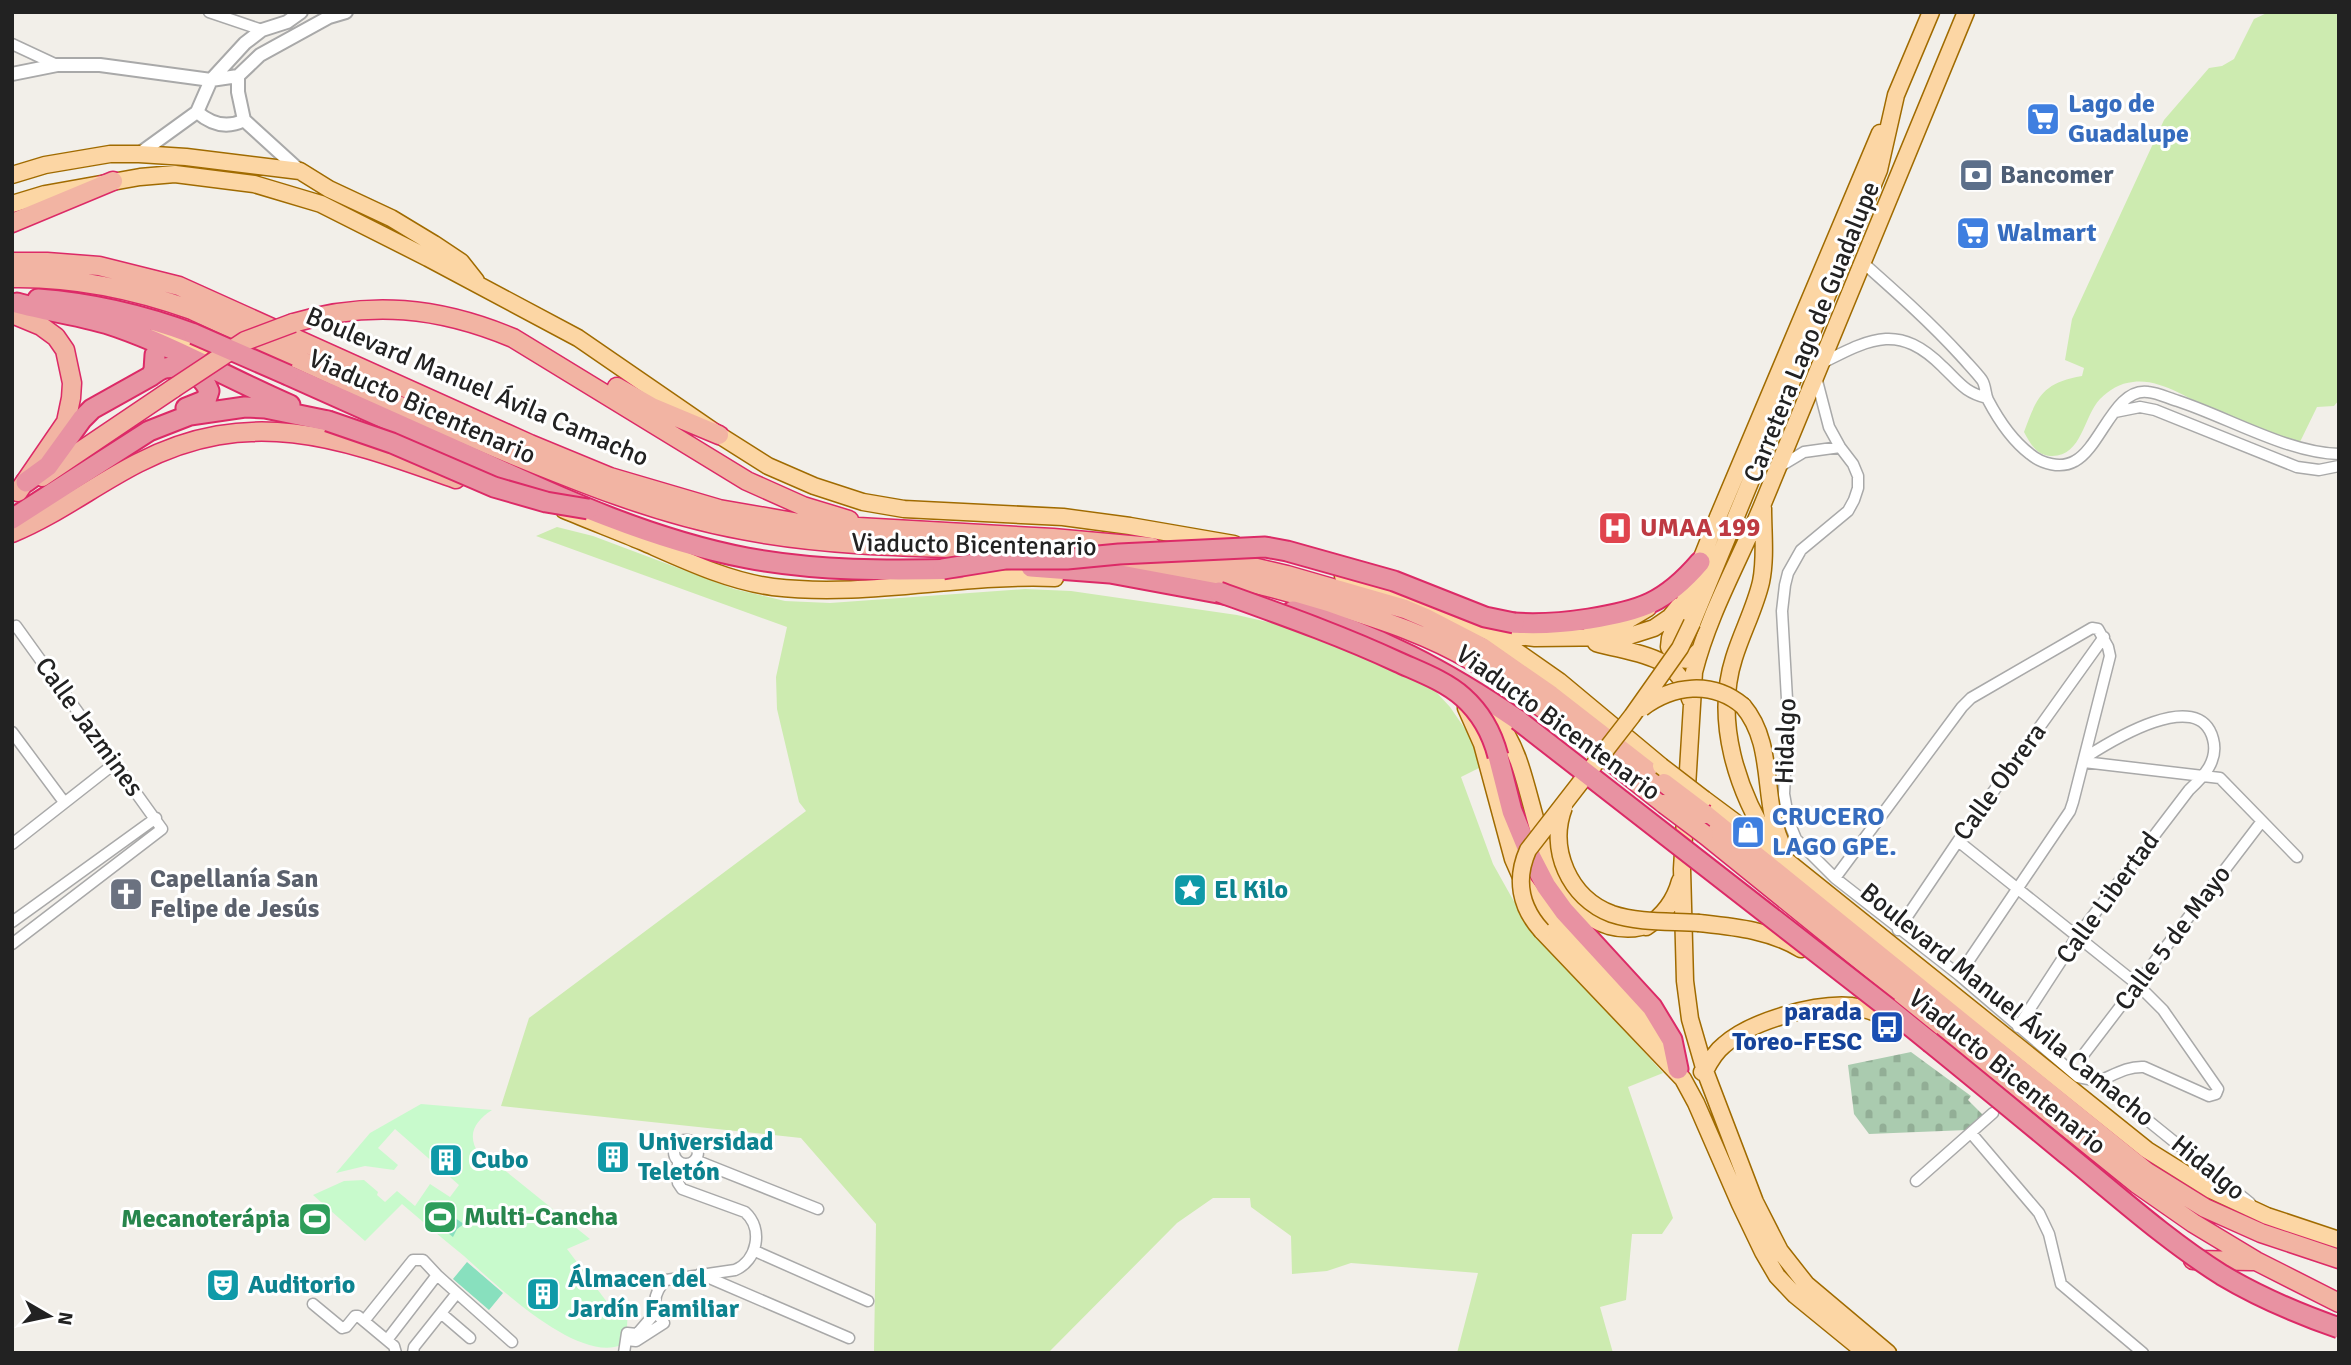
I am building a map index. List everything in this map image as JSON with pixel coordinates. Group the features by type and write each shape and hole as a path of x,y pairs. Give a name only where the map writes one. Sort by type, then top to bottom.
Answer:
{"highway":[{"path":"12,223 113,181"},
{"name":"Boulevard Manuel Ávila Camacho","path":"12,262 99,266 178,286 530,444 610,477 744,515 805,524 1053,538 1155,548 1220,558 1405,609 1482,647 1663,775 2147,1172 2205,1208 2261,1233 2339,1259"},
{"name":"Boulevard Manuel Ávila Camacho","path":"12,278 67,279 121,288 158,298 192,310 427,419 572,480 646,506 740,530 799,540 906,547 1057,551 1130,560 1218,574 1284,590 1400,626 1472,661 1542,709 1704,834 2137,1184 2193,1223 2256,1261 2339,1303"},
{"name":"Viaducto Bicentenario","path":"13,305 62,301 101,307 163,323 218,344 588,509 679,541 747,558 822,569 1020,567 1110,573 1219,592 1306,614 1404,651 1471,688 1569,760 2190,1253 2261,1296 2339,1328"},
{"path":"13,305 112,328 188,352 241,384 328,421 392,443 494,487 546,502 588,509"},
{"path":"13,305 56,337 65,350 72,383 72,398 66,422 19,490"},
{"path":"19,490 245,341 326,313 362,309 439,313 483,325 568,359 652,407 719,435"},
{"path":"112,328 155,355 188,352"},
{"path":"513,338 747,481 803,506 882,530"},
{"path":"151,376 155,355"},
{"path":"19,490 48,466 82,419 93,409 168,367 184,370 204,382 208,396 202,403 155,420 125,443 118,452"},
{"path":"12,519 164,424 209,410 265,408 328,421"},
{"path":"12,533 139,462 182,443 217,434 258,431 290,431 323,436 508,498 563,510"},
{"path":"943,569 1006,559 1067,559 1265,547 1394,581 1510,629 1625,613 1656,601 1679,584 1700,562"},
{"path":"1219,592 1353,642 1452,688 1478,713 1490,732 1507,794 1531,858 1554,899 1662,1022 1672,1040 1681,1074"},
{"path":"1570,622 1609,627"},
{"path":"2189,1260 2256,1261"}],"main road":[{"name":"Carretera Lago de Guadalupe","path":"1866,1353 1762,1252 1681,1074 1542,930 1525,905 1520,886 1522,867 1533,842 1632,716 1674,658 1692,623 1879,170 1896,95 1931,12"},
{"name":"Carretera Lago de Guadalupe","path":"1784,1271 1780,1251 1755,1202 1705,1071 1690,1019 1685,981 1691,869 1694,672 1711,620 1763,502 1966,12"},
{"path":"1699,651 1690,660 1681,661 1673,656 1668,647 1685,596 1896,95"},
{"path":"12,175 45,165 97,156 139,154 186,157 300,172 390,218 437,246 461,262 482,288"},
{"path":"12,204 45,194 113,181 175,174 254,184 321,204 578,338 768,466 814,486 863,502 904,509 1063,517 1221,541 1408,596 1489,632 1559,681 1663,775"},
{"path":"13,305 81,307 154,325 188,352 376,421 563,510 693,565 746,582 772,587 872,588 1022,576 1083,579 1258,607 1300,618 1388,650 1446,679 1488,705 1653,832 1691,869 1888,1013 2125,1211 2189,1260 2257,1301 2339,1335"},
{"path":"1763,502 1764,563 1761,583 1734,657 1728,684 1727,713 1730,746 1739,776 1758,822 1778,854"},
{"path":"1510,629 1535,638 1626,637 1646,632 1670,617 1685,596"},
{"path":"1489,632 1510,629 1609,627 1629,621 1656,601"},
{"path":"1584,639 1646,655 1668,664 1679,674 1687,688 1692,712"},
{"path":"1446,679 1461,699 1478,732 1513,859 1524,884 1544,911 1655,1031 1667,1046 1681,1074 1705,1071 1712,1057 1728,1042 1782,1017 1840,1006 1888,1013"},
{"path":"1632,716 1657,698 1687,688 1713,689 1743,706 1756,724 1761,740 1776,830 1786,853 1799,871"},
{"path":"1488,705 1514,750 1553,872 1564,892 1579,909 1604,924 1633,929 1651,923"},
{"path":"1566,801 1558,831 1566,872 1584,897 1602,909 1623,917 1757,930 1801,948"},
{"name":"Boulevard Manuel Ávila Camacho","path":"1705,807 1778,854 2147,1150 2211,1190 2266,1216 2339,1240"},
{"path":"1580,927 1618,935 1635,932 1651,923 1671,903 1691,869"},
{"name":"Carretera Lago de Guadalupe","path":"1800,1290 1888,1353"}],"street":[{"path":"209,12 262,30"},
{"path":"139,154 197,112 211,80 245,43 262,30 287,22 301,12"},
{"path":"12,75 57,65 116,65 211,80 238,76 260,55 329,17 346,12"},
{"path":"12,44 57,65"},
{"path":"238,76 244,120 300,172"},
{"path":"197,112 219,124 236,124 244,120"},
{"path":"1861,261 1933,324 1983,382 1987,398 2008,432 2028,453 2042,462 2071,464 2083,457 2123,400 2133,392 2152,392 2298,448 2339,454"},
{"path":"1817,369 1853,347 1882,338 1897,338 1928,352 1970,393 1987,398"},
{"name":"Hidalgo","path":"1817,369 1829,427 1858,476 1854,500 1842,517 1809,542 1794,561 1785,585 1782,611 1788,695 1784,782 1786,813 1796,839 1835,878 1898,930 1959,975 2078,1077 2099,1081 2266,1216"},
{"path":"2115,412 2147,407 2297,467 2319,470 2339,466"},
{"path":"1776,469 1804,452 1840,447"},
{"name":"Calle Jazmines","path":"12,944 162,829 14,627"},
{"path":"1835,878 1971,698 2092,628 2098,629 2104,637 2110,656 2070,811 1959,975"},
{"name":"Calle Obrera","path":"1898,930 1958,841 2104,637"},
{"path":"2085,759 2140,726 2178,716 2191,716 2201,721 2213,737 2213,755 2205,775"},
{"path":"12,732 64,802"},
{"path":"2085,759 2205,775 2223,780 2297,857"},
{"path":"12,844 114,764"},
{"name":"Calle Libertad","path":"2018,1027 2076,938 2189,790 2205,775"},
{"path":"12,922 156,818"},
{"name":"Calle 5 de Mayo","path":"2084,1054 2262,821"},
{"path":"1958,841 2138,985 2163,1010 2216,1085 2216,1094 2209,1096 2144,1067 2128,1068 2099,1081"},
{"path":"1916,1181 1993,1113"},
{"path":"1971,1133 2039,1213 2049,1234 2060,1284 2143,1353"},
{"path":"624,1353 633,1338 656,1312 657,1293 666,1280 735,1270 744,1266 755,1251 755,1232 751,1217 745,1212 682,1189 678,1183 675,1149 677,1145 689,1141 698,1151 695,1160 687,1164 678,1161"},
{"path":"695,1160 818,1209"},
{"path":"755,1251 868,1301"},
{"path":"364,1321 413,1260 423,1260 512,1342"},
{"path":"699,1274 849,1338"},
{"path":"387,1340 437,1275"},
{"path":"413,1353 414,1347 457,1293"},
{"path":"313,1304 342,1328 357,1316 394,1346 396,1353"},
{"path":"633,1338 664,1323 656,1312"},
{"path":"442,1314 470,1338"},
{"path":"633,1338 635,1353"}],"green space":[{"path":"2269,12 2339,12 2339,400 2334,406 2317,407 2298,446 2164,386 2143,382 2128,383 2115,388 2100,399 2081,435 2069,450 2061,455 2041,453 2034,448 2024,432 2033,409 2049,388 2082,376 2084,368 2065,360 2072,319 2164,120 2209,68 2222,66 2234,59 2254,19"},
{"path":"557,527 593,536 734,589 785,601 830,603 1025,589 1071,591 1237,615 1290,627 1427,682 1450,707 1472,739 1481,767 1461,777 1493,864 1521,914 1663,1073 1628,1087 1673,1218 1662,1234 1632,1234 1626,1300 1600,1307 1613,1353 1457,1353 1478,1273 1351,1263 1327,1271 1292,1274 1291,1236 1251,1207 1250,1198 1213,1198 1177,1223 1048,1353 874,1353 876,1224 801,1138 501,1106 529,1018 806,811 799,802 777,709 776,677 787,627 536,536"},
{"path":"1911,1052 1971,1096 1968,1100 1983,1115 1967,1130 1869,1134 1854,1114 1848,1065"},
{"path":"421,1104 492,1110 474,1129 475,1147 479,1154 487,1156 590,1239 567,1249 613,1310 622,1311 628,1305 627,1327 621,1345 603,1347 582,1343 538,1318 402,1204 365,1241 313,1195 344,1181 364,1180 385,1202 397,1191 415,1206 430,1184 450,1197 459,1185 395,1129 378,1148 398,1165 394,1170 365,1166 336,1173 370,1133"},
{"name":"Multi-Cancha","path":"435,1200 464,1224 457,1229 453,1237 424,1214"},
{"path":"467,1262 503,1293 489,1310 453,1279"}],"place":[{"name":"Lago de Guadalupe","path":"2043,119"},
{"name":"Bancomer","path":"1976,175"},
{"name":"Walmart","path":"1973,233"},
{"name":"UMAA 199","path":"1615,528"},
{"name":"CRUCERO LAGO GPE.","path":"1748,832"},
{"name":"El Kilo","path":"1190,890"},
{"name":"Capellanía San Felipe de Jesús","path":"126,894"},
{"name":"parada Toreo-FESC","path":"1887,1027"},
{"name":"Universidad Teletón","path":"613,1157"},
{"name":"Cubo","path":"446,1160"},
{"name":"Multi-Cancha","path":"440,1217"},
{"name":"Mecanoterápia","path":"315,1219"},
{"name":"Auditorio","path":"223,1285"},
{"name":"Álmacen del Jardín Familiar","path":"543,1294"}]}
